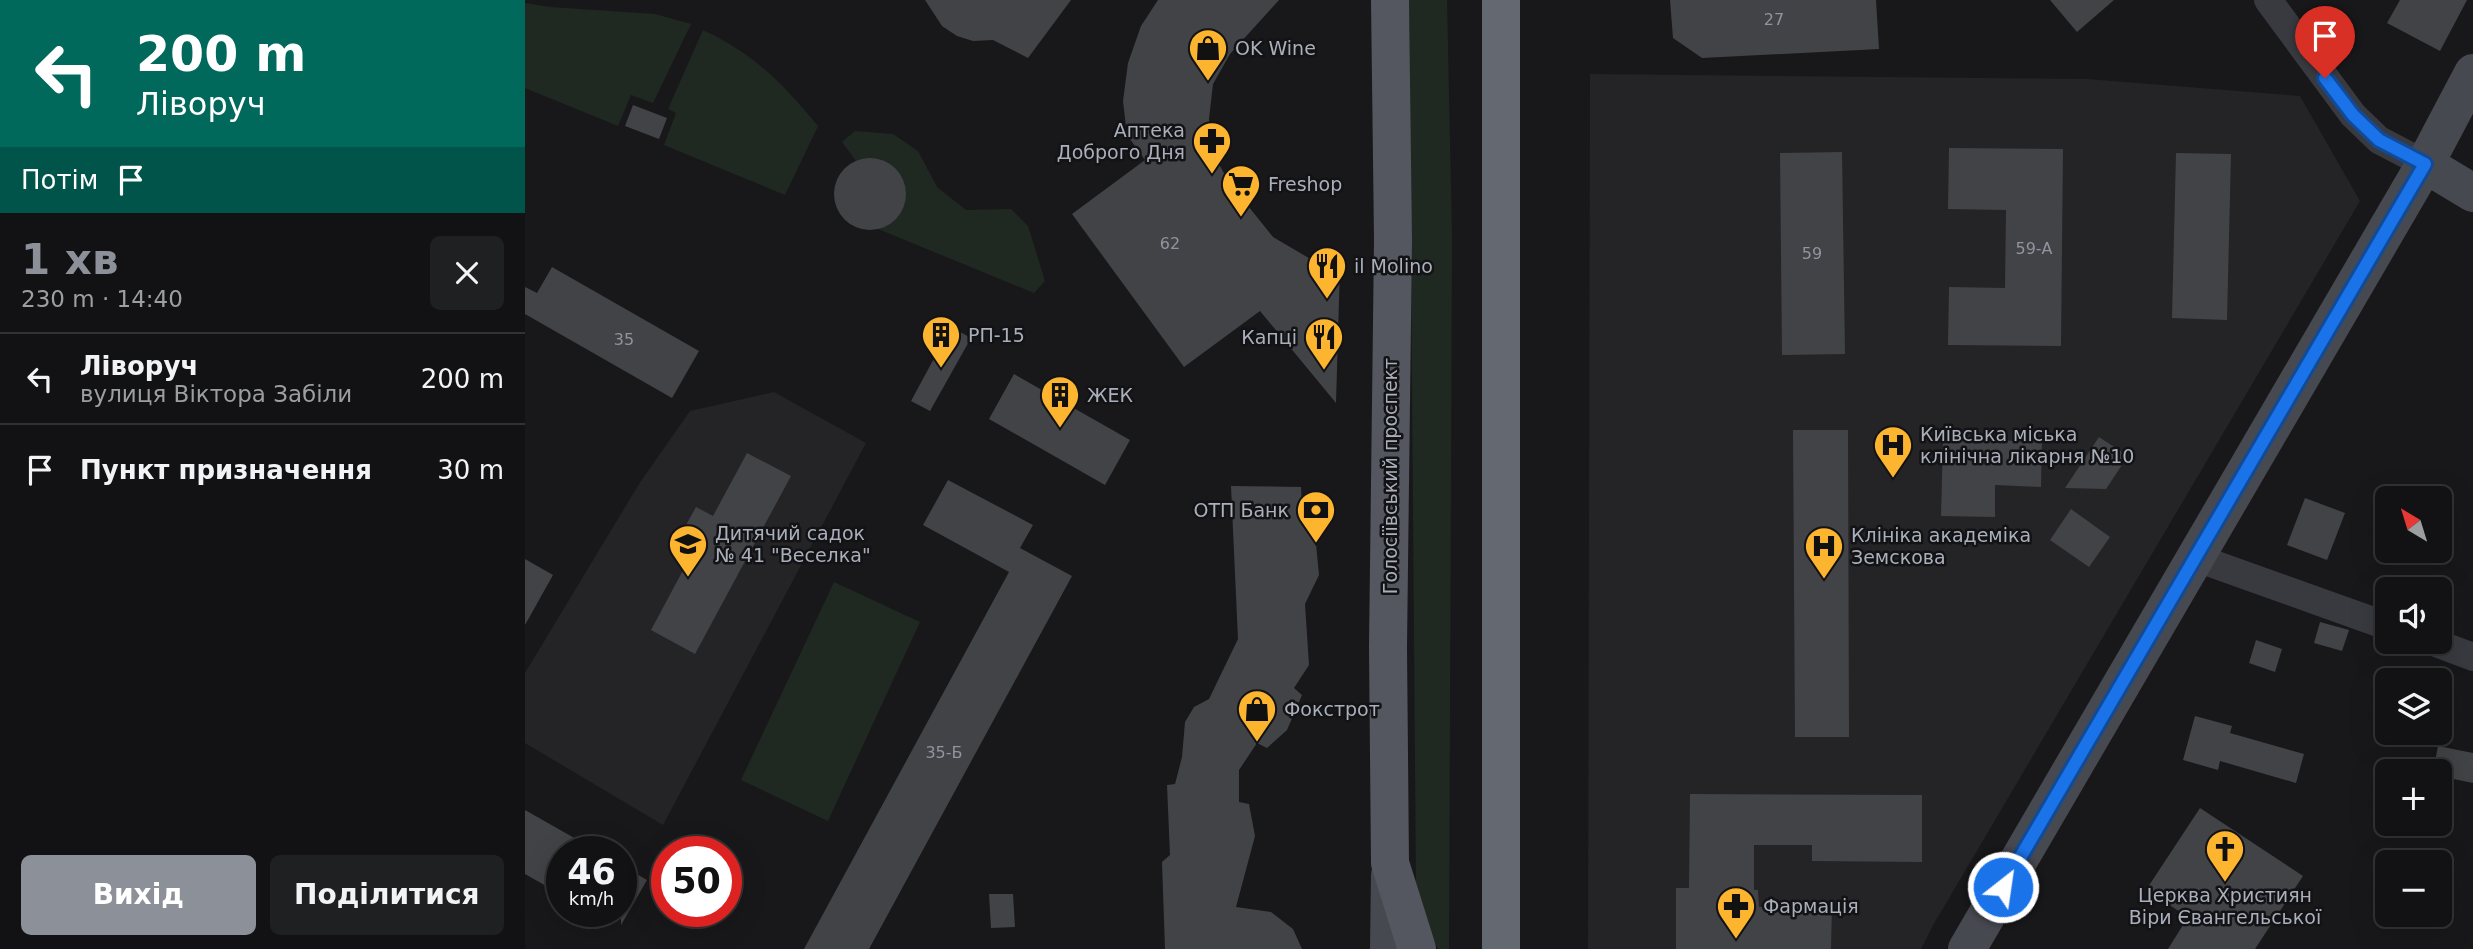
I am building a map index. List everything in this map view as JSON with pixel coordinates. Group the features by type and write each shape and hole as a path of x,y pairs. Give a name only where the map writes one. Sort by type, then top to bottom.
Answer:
{"highway":[{"path":"1501,0 1501,949"}],"main road":[{"name":"Голосіївський проспект","path":"1390,0 1390,863 1417,949"},
{"path":"1967,949 2425,164 2473,73"},
{"path":"2425,164 2473,192"},
{"path":"1389,949 1390,863"}],"street":[{"path":"2268,0 2353,115 2379,140 2425,164"},
{"path":"2195,557 2375,622"},
{"path":"2452,649 2473,657"}],"shaded area":[{"path":"1409,0 1447,0 1452,237 1449,949 1438,949 1422,914 1416,890"},
{"path":"525,3 655,14 691,24 653,103 631,95 618,126 525,88"},
{"path":"703,30 738,49 767,71 818,126 785,195 664,145 676,113 668,109"},
{"name":"Київська міська клінічна лікарня №10","path":"1590,74 2087,79 2300,96 2360,201 1921,949 1588,949"},
{"path":"855,131 893,134 918,151 937,187 966,210 1011,209 1028,226 1045,281 1034,293 878,229 893,220 902,208 906,196 904,183 898,172 888,164 874,160 856,161 842,142"},
{"name":"Дитячий садок № 41 \"Веселка\"","path":"774,392 866,443 663,825 525,743 525,673 639,484 690,411"},
{"path":"834,582 920,622 828,821 741,780"}],"building":[{"path":"925,0 1071,0 1028,58 993,40 973,41 957,36 942,26"},
{"path":"1158,0 1279,0 1230,54 1213,84 1209,119 1212,151 1228,181 1273,237 1319,264 1340,266 1336,403 1260,311 1184,367 1072,214 1145,160 1127,135 1123,101 1128,63 1141,26"},
{"path":"1670,0 1876,0 1879,49 1702,58 1673,38"},
{"path":"2050,0 2114,0 2077,32"},
{"path":"2400,0 2467,0 2440,51 2387,23"},
{"path":"633,105 667,118 659,139 625,126"},
{"path":"1949,148 2063,149 2061,346 1948,345 1949,287 2005,288 2006,210 1948,209"},
{"path":"1842,152 1845,354 1782,355 1780,153"},
{"path":"2176,153 2231,154 2227,320 2172,318"},
{"path":"870,158 890,164 900,174 906,194 900,214 890,224 870,230 850,224 840,214 834,194 840,174 850,164"},
{"path":"552,267 699,351 672,398 525,314 525,287 537,293"},
{"name":"РП-15","path":"951,327 971,338 930,411 911,401"},
{"name":"ЖЕК","path":"1014,374 1130,440 1105,485 989,419"},
{"path":"1793,430 1848,430 1849,737 1795,737"},
{"path":"2099,437 2128,456 2106,489 2065,488"},
{"path":"2021,438 2042,439 2041,487 1995,485 1995,517 1941,516 1943,439 2021,441"},
{"path":"747,453 791,476 695,654 651,630 688,561 671,552 696,507 713,516"},
{"path":"948,480 1033,525 1020,548 1072,576 869,949 804,949 1009,572 923,525"},
{"path":"1231,486 1301,487 1303,526 1312,525 1316,544 1319,575 1305,604 1309,665 1294,688 1302,695 1287,730 1267,748 1257,743 1239,770 1239,802 1249,804 1255,836 1236,907 1271,912 1293,929 1302,949 1165,949 1162,862 1170,855 1167,785 1175,784 1182,757 1185,722 1194,707 1209,699 1238,639"},
{"path":"2305,498 2345,513 2327,560 2287,545"},
{"path":"2071,509 2110,537 2089,567 2050,540"},
{"path":"525,559 553,575 525,625"},
{"path":"2320,622 2349,630 2342,651 2314,643"},
{"path":"2256,640 2282,649 2275,672 2249,663"},
{"path":"2195,716 2232,726 2230,733 2304,754 2296,783 2220,761 2218,770 2183,760"},
{"path":"2438,746 2473,753 2473,783 2452,779 2452,759 2436,759"},
{"path":"1690,794 1922,795 1922,862 1812,861 1812,845 1754,845 1754,890 1758,890 1759,907 1832,906 1831,949 1676,949 1676,888 1689,888"},
{"name":"Церква Християн Віри Євангельської","path":"2200,808 2303,876 2255,949 2168,949 2188,917 2146,890"},
{"path":"525,810 571,836 546,836 546,886 525,874"},
{"path":"637,874 647,880 637,897"},
{"path":"989,894 1013,894 1015,927 991,928"}],"place":[{"name":"OK Wine","path":"1208,82"},
{"name":"Аптека Доброго Дня","path":"1212,175"},
{"name":"Freshop","path":"1241,218"},
{"name":"il Molino","path":"1327,300"},
{"name":"РП-15","path":"941,369"},
{"name":"Капці","path":"1324,371"},
{"name":"ЖЕК","path":"1060,429"},
{"name":"Київська міська клінічна лікарня №10","path":"1893,479"},
{"name":"ОТП Банк","path":"1316,544"},
{"name":"Дитячий садок № 41 \"Веселка\"","path":"688,578"},
{"name":"Клініка академіка Земскова","path":"1824,580"},
{"name":"Фокстрот","path":"1257,743"},
{"name":"Церква Християн Віри Євангельської","path":"2225,883"},
{"name":"Фармація","path":"1736,940"}],"route":[{"path":"2003,887 2425,164 2379,140 2353,115 2325,78"}]}
